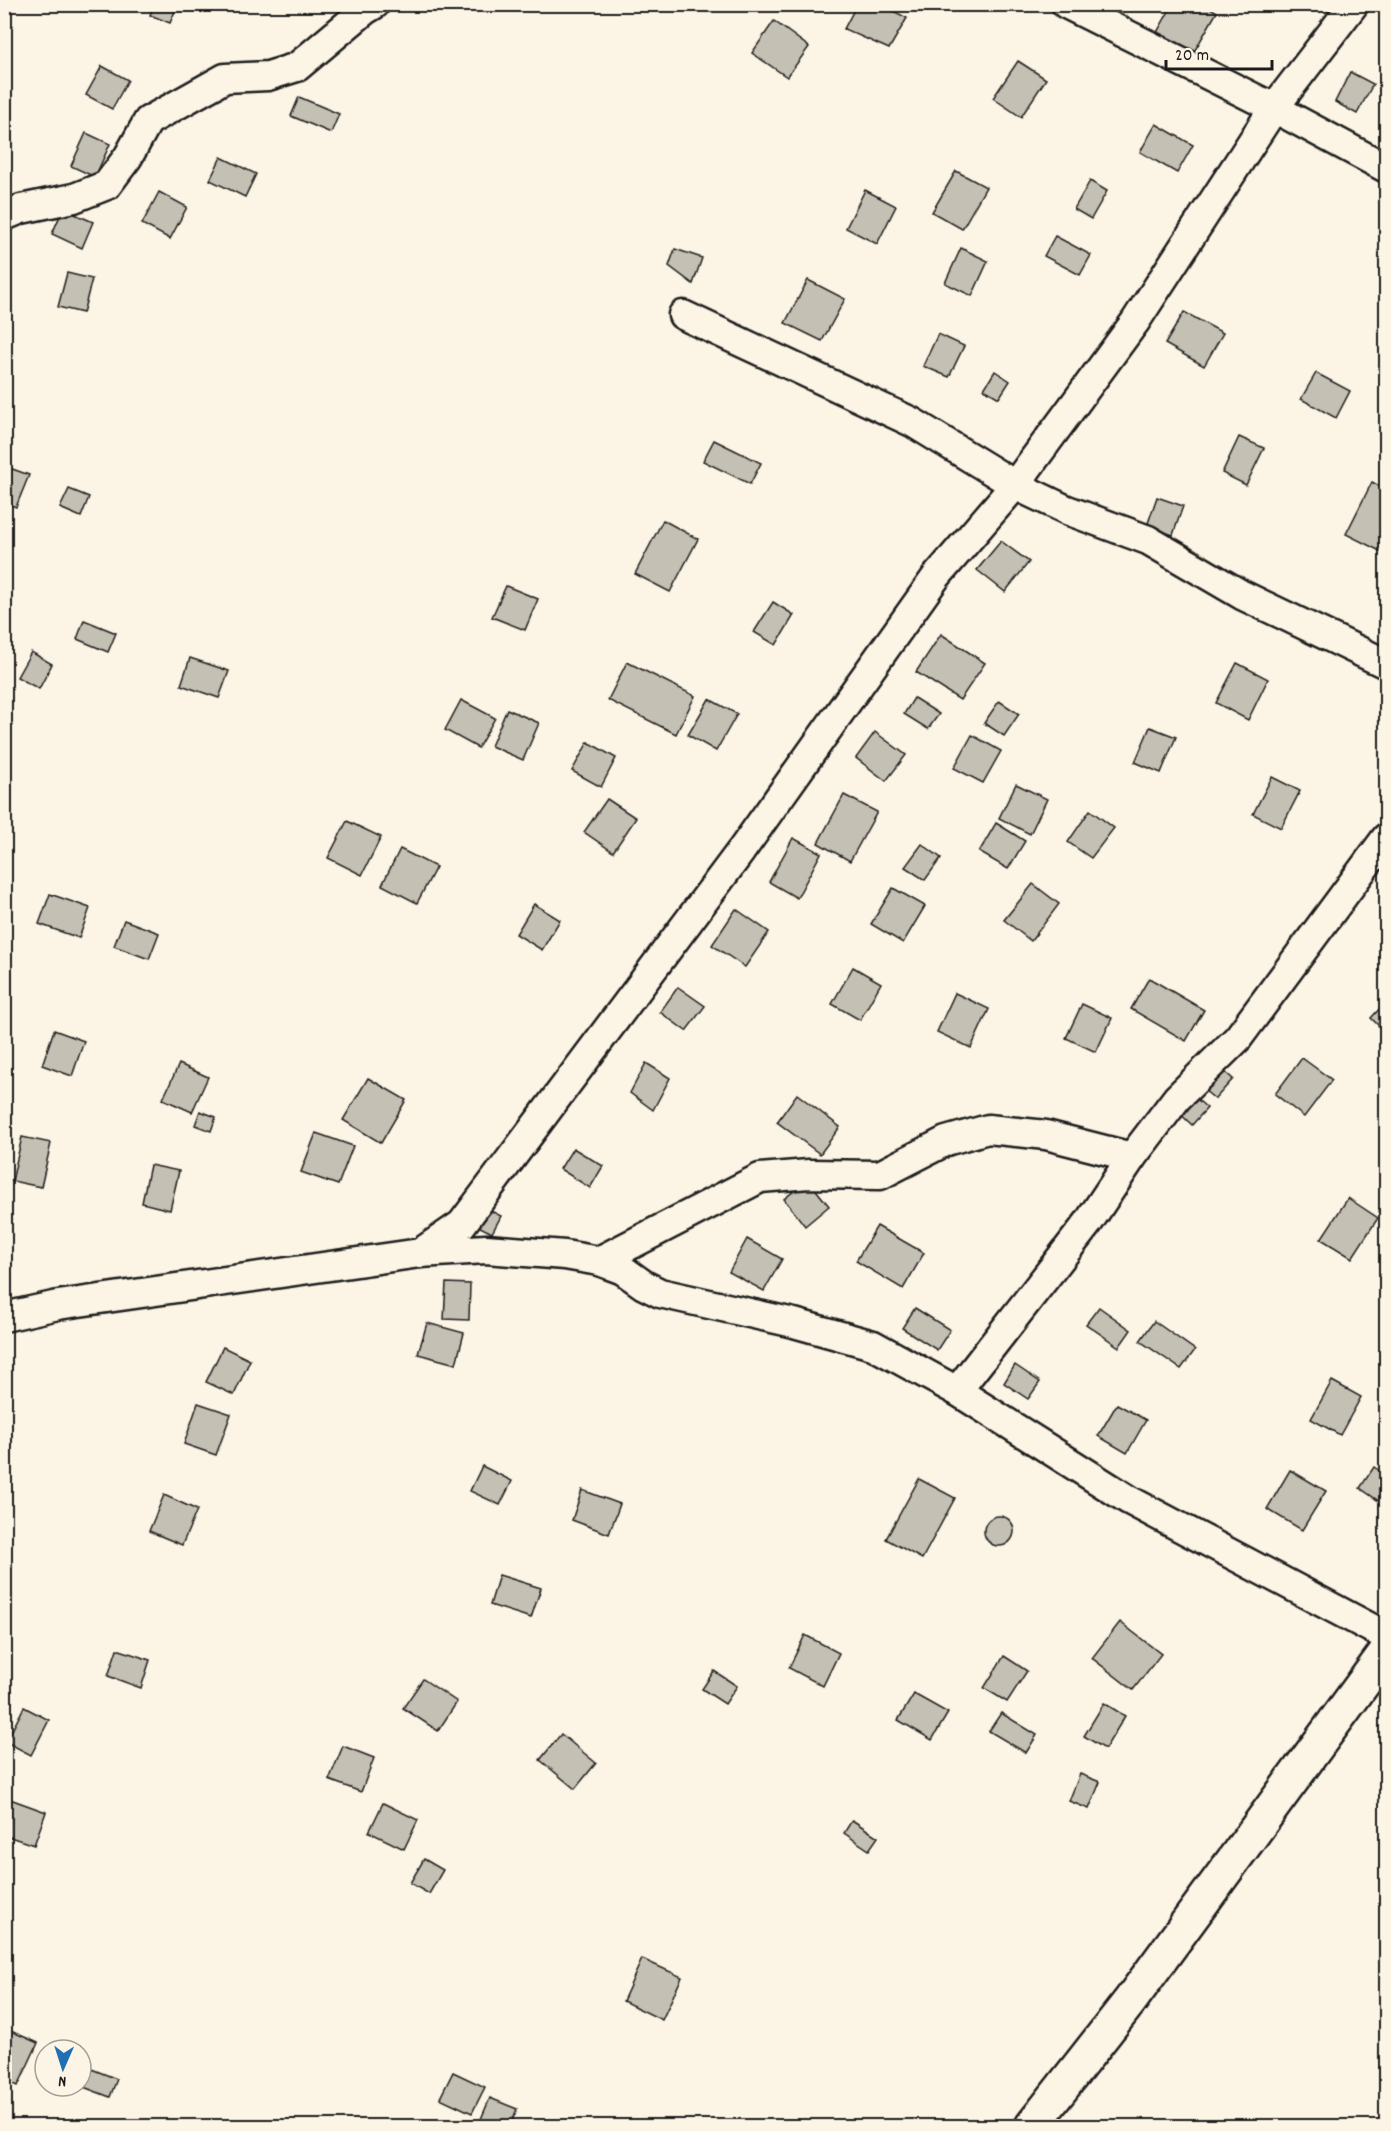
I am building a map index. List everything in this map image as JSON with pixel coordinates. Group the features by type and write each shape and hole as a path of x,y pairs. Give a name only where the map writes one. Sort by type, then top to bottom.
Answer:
{"main road":[{"path":"1032,2127 1130,2001 1386,1652"}],"street":[{"path":"4,216 21,208 74,198 107,185 128,157 148,121 225,78 268,76 297,67 375,4"},
{"path":"1066,4 1275,108 1386,168"},
{"path":"420,1252 462,1224 741,851 936,577 1015,485 1136,321 1275,108 1354,4"},
{"path":"683,315 912,422 1015,485 1067,510 1148,540 1242,595 1386,664"},
{"path":"957,1391 1088,1223 1132,1157 1177,1098 1238,1038 1386,838"},
{"path":"599,1261 760,1178 808,1174 880,1175 946,1141 988,1128 1046,1135 1132,1157"},
{"path":"4,1317 58,1305 420,1252 486,1249 599,1261 623,1270 660,1293 794,1323 873,1345 957,1391 1129,1500 1386,1636"}],"building":[{"path":"154,4 178,4 170,23 150,15"},
{"path":"857,4 880,4 907,18 889,49 844,29"},
{"path":"1173,4 1204,4 1217,12 1191,57 1155,36"},
{"path":"774,21 809,47 787,77 752,53"},
{"path":"1018,61 1046,79 1021,117 993,98"},
{"path":"102,66 128,80 112,109 86,95"},
{"path":"1350,72 1373,84 1357,114 1335,102"},
{"path":"299,97 339,114 331,133 291,116"},
{"path":"1156,124 1193,145 1177,173 1140,152"},
{"path":"86,133 110,144 95,177 71,166"},
{"path":"221,157 256,174 245,197 210,180"},
{"path":"956,171 986,187 962,229 932,212"},
{"path":"1090,181 1107,191 1091,219 1074,209"},
{"path":"865,190 896,206 877,244 846,228"},
{"path":"159,192 187,207 170,239 142,224"},
{"path":"63,209 93,222 82,248 52,234"},
{"path":"1055,236 1091,255 1080,275 1044,256"},
{"path":"961,248 988,261 972,296 945,283"},
{"path":"675,249 702,258 693,284 669,266"},
{"path":"67,273 92,279 83,313 58,307"},
{"path":"808,280 845,299 822,341 785,323"},
{"path":"1184,312 1223,333 1204,366 1165,344"},
{"path":"938,334 964,346 949,377 923,366"},
{"path":"995,371 1010,381 999,398 984,389"},
{"path":"1316,373 1350,391 1336,418 1301,399"},
{"path":"1239,437 1264,448 1246,485 1222,473"},
{"path":"714,440 761,463 750,484 703,461"},
{"path":"4,466 29,475 16,507 4,502"},
{"path":"1372,482 1386,490 1386,554 1346,534"},
{"path":"69,489 89,497 81,517 60,508"},
{"path":"1157,497 1183,506 1173,535 1147,526"},
{"path":"663,520 698,539 670,592 635,574"},
{"path":"1001,541 1029,562 1005,592 977,570"},
{"path":"506,586 538,599 525,630 492,617"},
{"path":"773,602 794,615 776,645 754,632"},
{"path":"84,620 116,633 108,652 77,639"},
{"path":"941,634 985,663 960,700 916,672"},
{"path":"31,652 52,664 39,689 17,677"},
{"path":"190,658 229,671 219,698 181,685"},
{"path":"627,662 695,696 676,734 608,700"},
{"path":"1237,663 1268,679 1248,720 1216,703"},
{"path":"914,698 939,714 928,729 904,714"},
{"path":"709,699 737,714 716,751 688,735"},
{"path":"461,700 495,718 478,748 445,730"},
{"path":"999,701 1019,714 1004,736 984,723"},
{"path":"507,709 539,723 523,760 491,746"},
{"path":"1150,727 1176,737 1161,773 1135,762"},
{"path":"875,732 906,755 886,781 856,758"},
{"path":"972,735 1001,751 983,783 954,768"},
{"path":"588,742 616,758 601,787 572,771"},
{"path":"1272,777 1300,791 1281,828 1253,814"},
{"path":"1016,784 1047,799 1030,834 999,818"},
{"path":"844,795 877,812 850,861 818,843"},
{"path":"607,799 636,818 613,852 584,832"},
{"path":"1090,810 1114,828 1091,858 1068,842"},
{"path":"347,821 381,837 362,875 328,858"},
{"path":"996,823 1025,841 1008,869 979,852"},
{"path":"793,838 821,853 797,898 769,882"},
{"path":"922,844 941,858 925,880 905,867"},
{"path":"400,849 436,867 417,903 382,885"},
{"path":"1033,884 1059,904 1031,941 1004,920"},
{"path":"893,888 925,906 903,943 871,924"},
{"path":"50,894 90,908 79,938 39,924"},
{"path":"534,904 560,920 542,950 516,934"},
{"path":"736,909 769,932 745,967 712,945"},
{"path":"124,920 159,933 149,959 114,946"},
{"path":"853,967 881,983 860,1020 832,1004"},
{"path":"1149,978 1204,1010 1186,1041 1131,1009"},
{"path":"678,987 705,1006 686,1031 660,1012"},
{"path":"955,993 989,1009 971,1048 937,1032"},
{"path":"1386,1002 1386,1033 1371,1018"},
{"path":"1082,1004 1112,1018 1096,1052 1066,1038"},
{"path":"54,1030 84,1041 72,1076 42,1065"},
{"path":"1302,1058 1332,1080 1304,1117 1275,1094"},
{"path":"646,1063 670,1078 653,1110 630,1093"},
{"path":"179,1064 208,1077 192,1112 163,1099"},
{"path":"1217,1065 1233,1079 1215,1099 1199,1086"},
{"path":"368,1078 406,1100 381,1143 343,1120"},
{"path":"1189,1092 1207,1108 1192,1125 1174,1108"},
{"path":"797,1094 840,1127 820,1154 777,1122"},
{"path":"200,1111 216,1117 211,1131 195,1125"},
{"path":"316,1133 353,1146 338,1185 301,1172"},
{"path":"22,1137 51,1143 41,1187 12,1181"},
{"path":"573,1148 603,1166 590,1188 560,1169"},
{"path":"150,1165 179,1171 170,1210 142,1203"},
{"path":"808,1180 829,1206 805,1226 784,1199"},
{"path":"1348,1198 1378,1218 1352,1258 1321,1239"},
{"path":"487,1209 501,1216 492,1233 478,1226"},
{"path":"877,1226 924,1253 903,1289 856,1261"},
{"path":"747,1239 782,1259 764,1291 729,1272"},
{"path":"446,1283 470,1284 469,1320 444,1319"},
{"path":"1099,1307 1131,1330 1119,1347 1086,1324"},
{"path":"915,1308 950,1330 937,1350 902,1328"},
{"path":"1154,1321 1195,1350 1181,1369 1140,1341"},
{"path":"427,1323 464,1333 456,1364 418,1354"},
{"path":"223,1347 250,1360 234,1395 206,1382"},
{"path":"1015,1365 1040,1382 1028,1399 1004,1383"},
{"path":"1332,1381 1361,1397 1340,1435 1311,1419"},
{"path":"198,1403 231,1414 216,1455 184,1444"},
{"path":"1117,1404 1146,1420 1127,1453 1098,1436"},
{"path":"482,1466 512,1481 500,1505 470,1491"},
{"path":"1374,1467 1386,1475 1386,1506 1360,1488"},
{"path":"1290,1470 1326,1491 1302,1530 1267,1509"},
{"path":"919,1479 955,1498 922,1559 886,1539"},
{"path":"582,1490 620,1504 609,1534 572,1520"},
{"path":"164,1495 197,1510 182,1545 149,1531"},
{"path":"999,1516 1010,1520 1014,1531 1010,1542 999,1546 988,1542 984,1531 988,1520"},
{"path":"499,1575 541,1588 531,1618 490,1605"},
{"path":"1120,1622 1161,1654 1133,1690 1092,1658"},
{"path":"805,1635 839,1653 823,1686 789,1668"},
{"path":"117,1649 150,1660 141,1688 108,1676"},
{"path":"1004,1656 1027,1671 1007,1702 984,1688"},
{"path":"714,1671 737,1686 725,1704 702,1689"},
{"path":"423,1679 457,1702 438,1731 403,1708"},
{"path":"914,1694 948,1713 932,1740 898,1720"},
{"path":"1104,1703 1125,1716 1105,1749 1084,1736"},
{"path":"24,1707 49,1720 31,1755 6,1742"},
{"path":"1001,1713 1037,1735 1026,1753 989,1731"},
{"path":"561,1734 596,1763 575,1789 540,1760"},
{"path":"343,1746 374,1758 361,1792 329,1780"},
{"path":"1080,1774 1100,1782 1089,1809 1069,1801"},
{"path":"10,1799 46,1812 34,1845 4,1835 4,1813"},
{"path":"383,1803 418,1820 404,1849 369,1832"},
{"path":"852,1820 878,1837 869,1850 844,1833"},
{"path":"424,1859 443,1870 429,1894 410,1883"},
{"path":"642,1959 682,1977 662,2020 623,2001"},
{"path":"4,2028 33,2041 33,2054 18,2086 4,2079"},
{"path":"93,2070 117,2079 110,2097 93,2091"},
{"path":"453,2072 485,2087 472,2113 440,2098"},
{"path":"490,2098 517,2109 510,2126 478,2126"}]}
